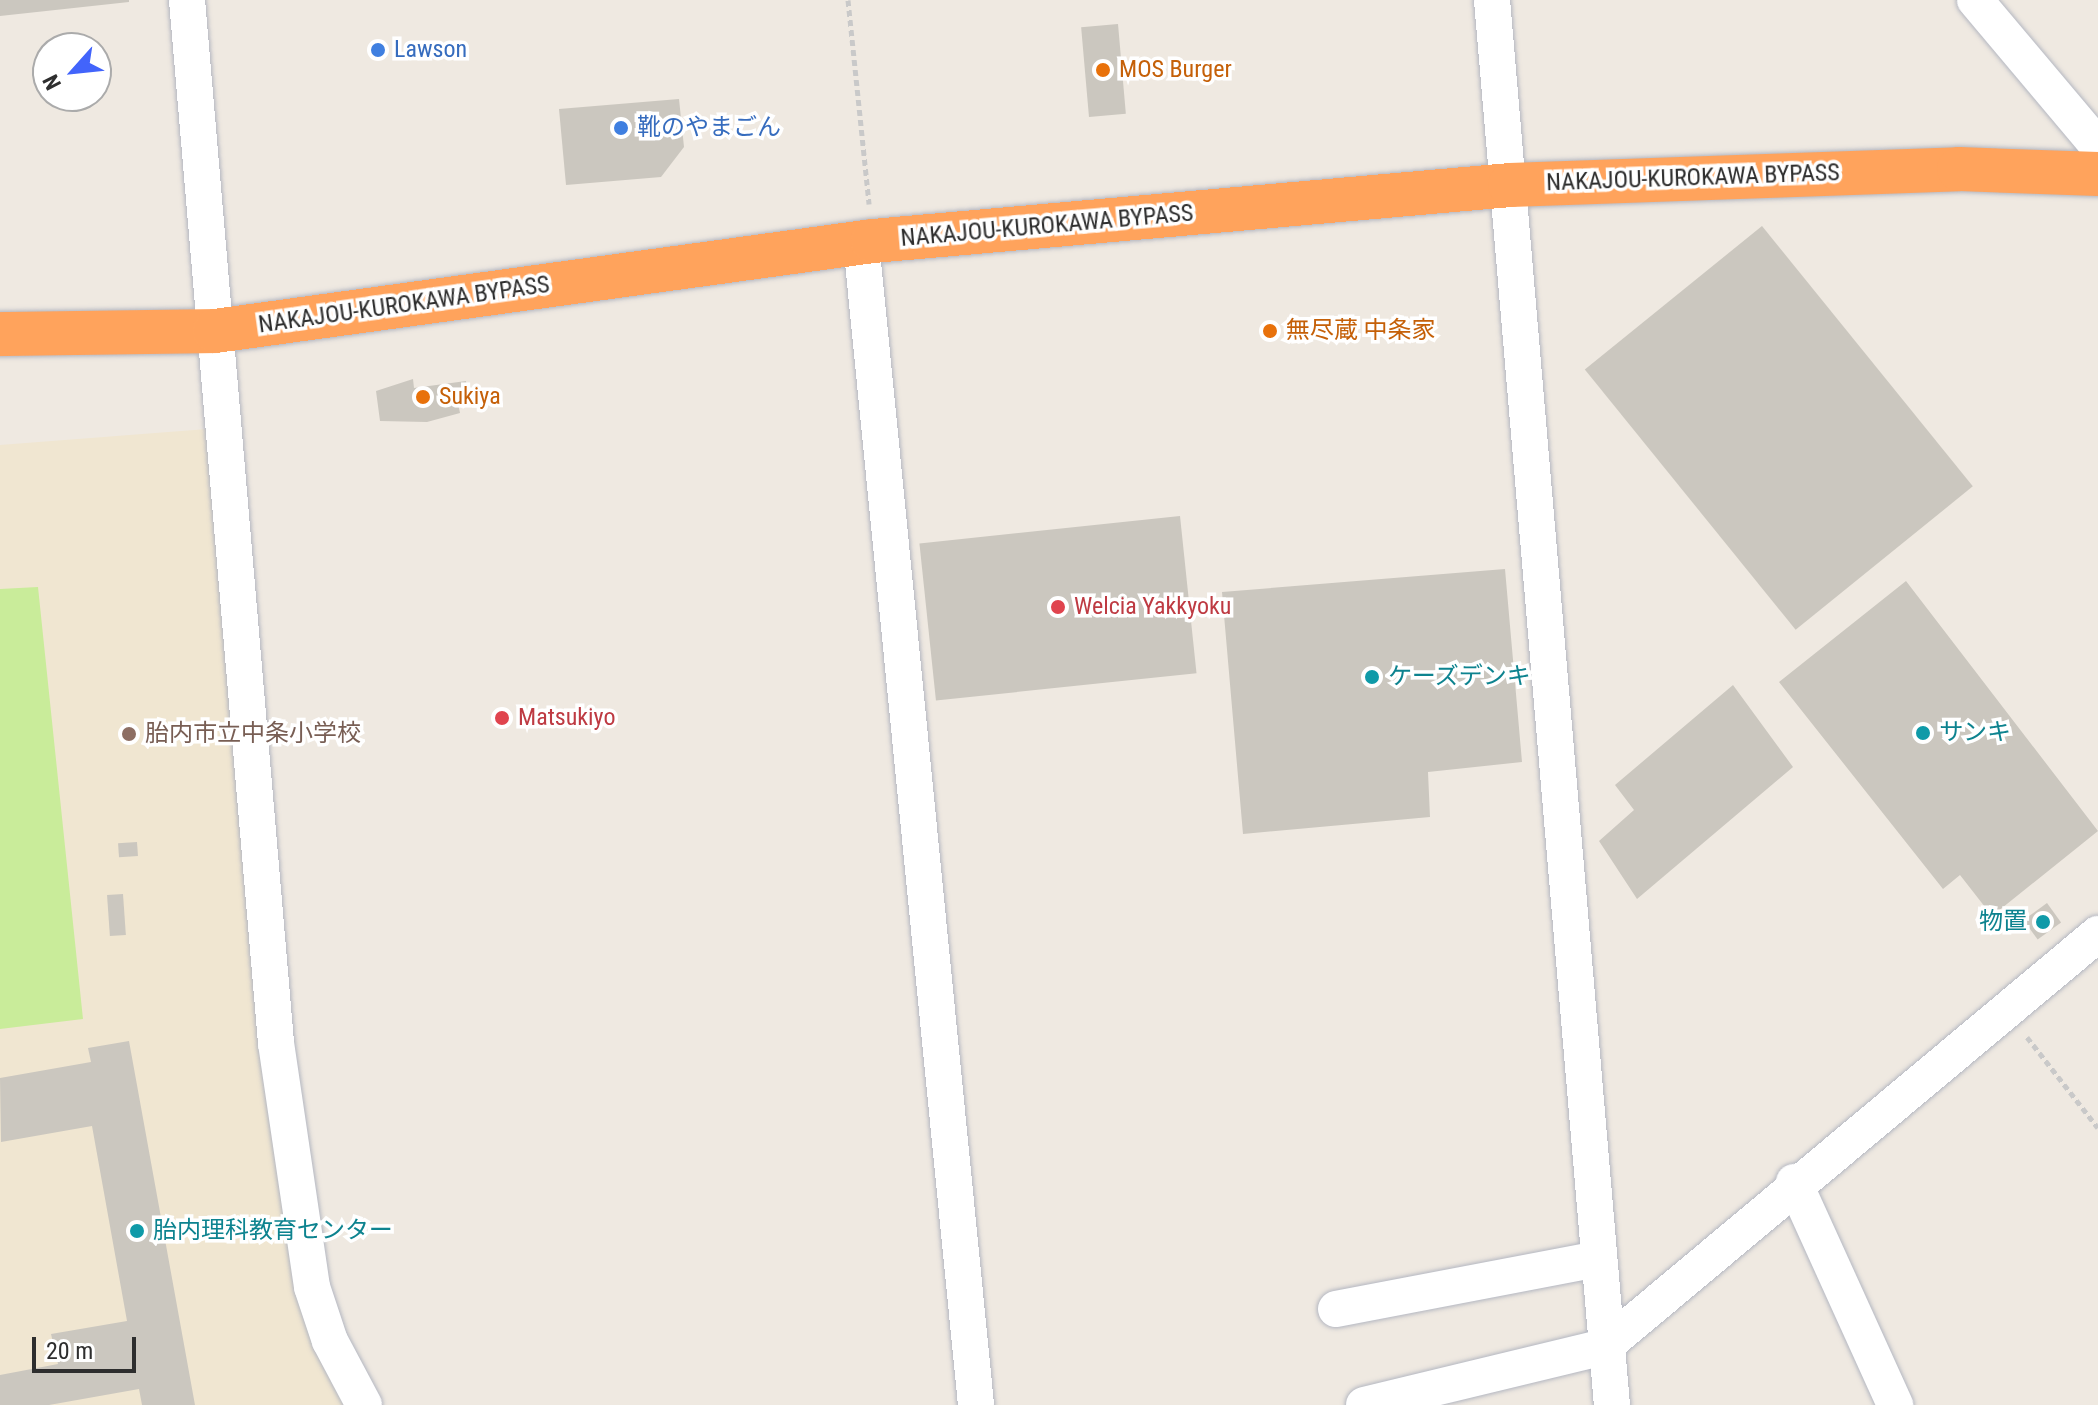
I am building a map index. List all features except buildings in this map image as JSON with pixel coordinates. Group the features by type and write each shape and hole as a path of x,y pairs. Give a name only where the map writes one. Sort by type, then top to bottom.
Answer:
{"highway":[{"name":"NAKAJOU-KUROKAWA BYPASS","path":"0,334 215,331 867,242 1510,185 1959,169 2098,174"}],"street":[{"path":"187,0 276,1043 312,1287 330,1341 364,1405"},
{"path":"1492,0 1510,185 1604,1347 1612,1405"},
{"path":"1975,0 2098,146"},
{"path":"867,242 976,1405"},
{"path":"1364,1405 1604,1347 1794,1182 2098,934"},
{"path":"1794,1182 1895,1405"},
{"path":"1336,1309 1597,1259"}],"path":[{"path":"848,0 867,242"},
{"path":"2005,1010 2098,1128"}],"shaded area":[{"name":"胎内市立中条小学校","path":"233,427 309,1315 344,1405 0,1405 0,445"}],"green space":[{"path":"38,587 83,1019 0,1029 0,589"}],"place":[{"name":"Lawson","path":"378,50"},
{"name":"MOS Burger","path":"1103,70"},
{"name":"靴のやまごん","path":"621,128"},
{"name":"無尽蔵 中条家","path":"1270,331"},
{"name":"Sukiya","path":"423,397"},
{"name":"Welcia Yakkyoku","path":"1058,607"},
{"name":"ケーズデンキ","path":"1372,677"},
{"name":"Matsukiyo","path":"502,718"},
{"name":"サンキ","path":"1923,733"},
{"name":"胎内市立中条小学校","path":"129,734"},
{"name":"物置","path":"2043,922"},
{"name":"胎内理科教育センター","path":"137,1231"}]}
